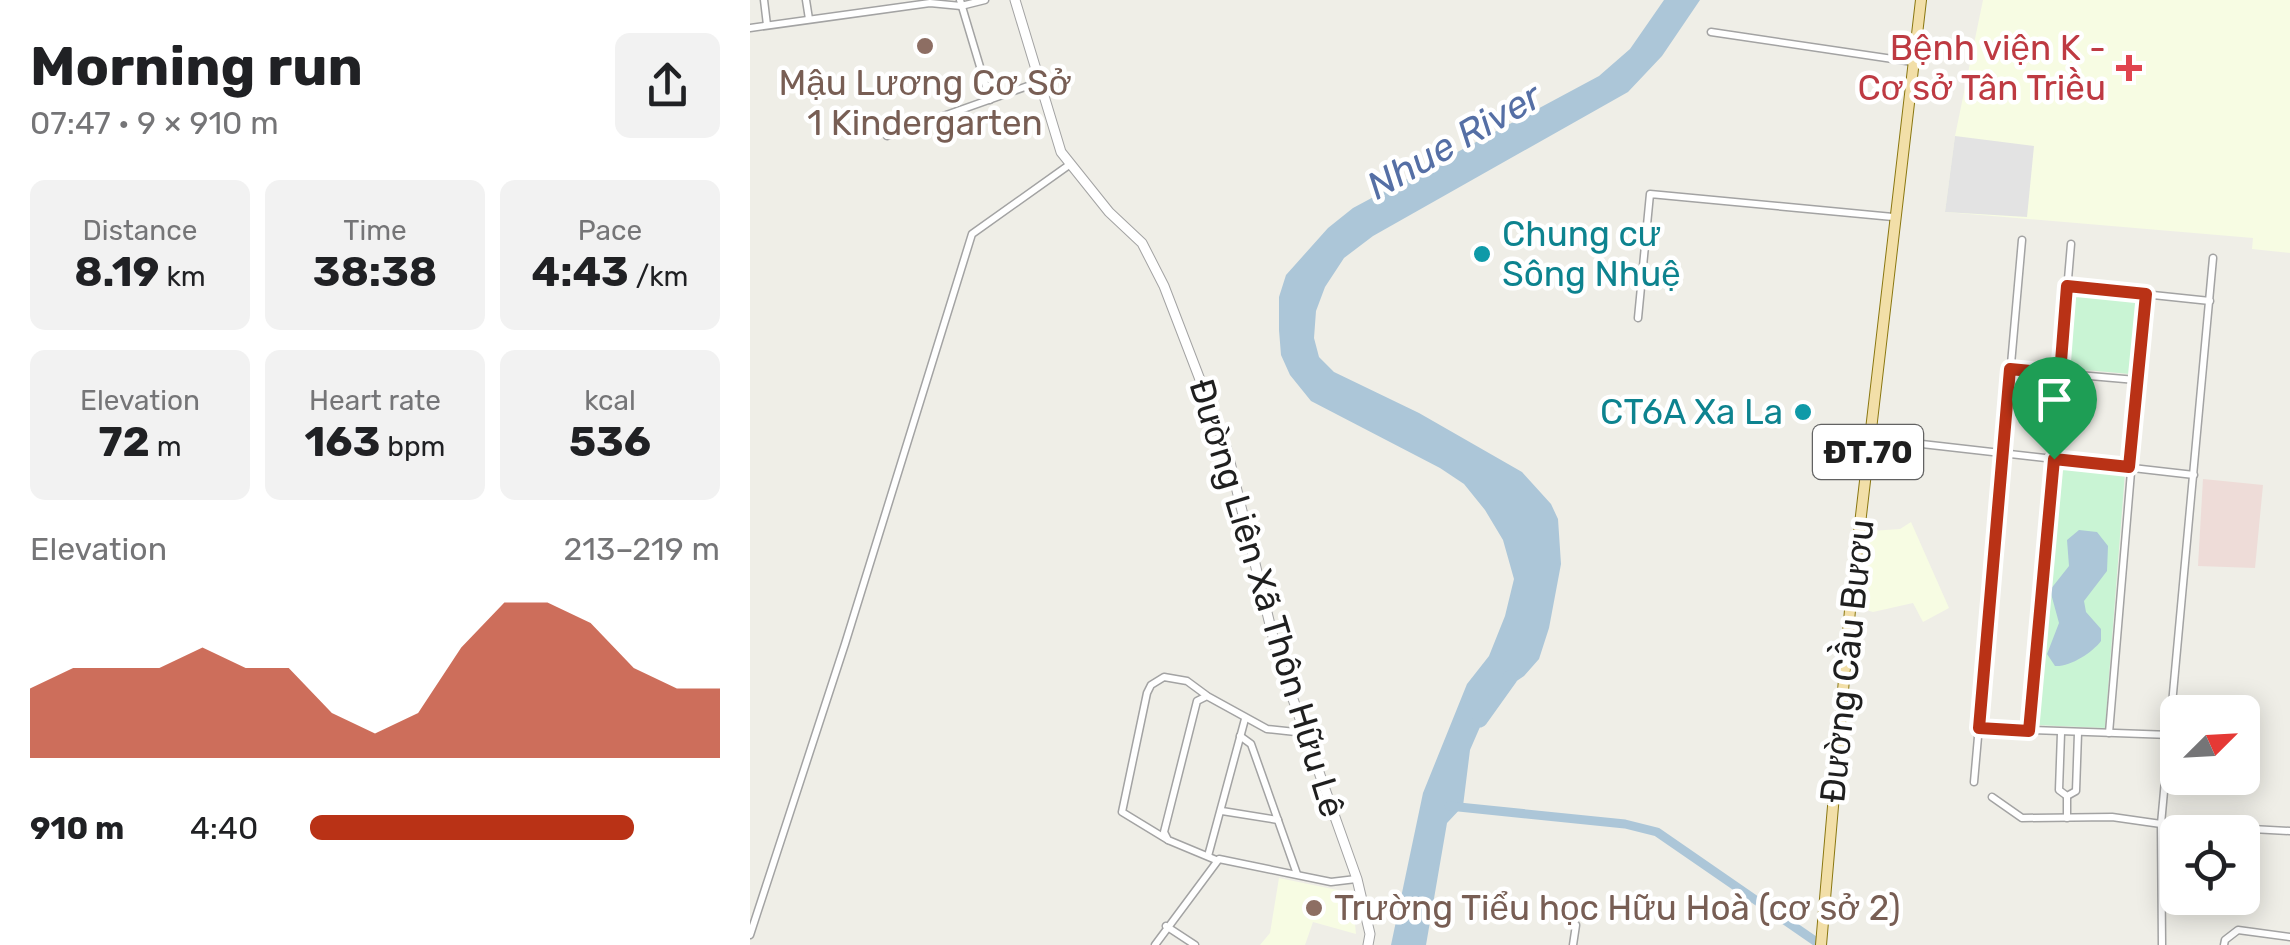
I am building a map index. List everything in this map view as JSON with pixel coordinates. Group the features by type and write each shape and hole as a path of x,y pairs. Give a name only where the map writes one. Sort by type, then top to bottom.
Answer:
{"main road":[{"name":"Đường Cầu Bươu","path":"1821,945 1850,610 1921,0"}],"street":[{"path":"764,0 767,25"},
{"path":"806,0 809,19"},
{"path":"855,0 857,12"},
{"path":"750,28 930,1 985,0"},
{"name":"Đường Liên Xã Thôn Hữu Lê","path":"1015,0 1061,152 1109,212 1142,243 1164,286 1227,450 1278,656 1356,879 1370,934 1368,945"},
{"path":"961,3 990,100"},
{"path":"1711,32 1912,62"},
{"path":"887,136 1038,82"},
{"path":"750,934 851,626 972,234 1069,165"},
{"path":"1638,318 1650,194 1893,217"},
{"path":"1974,782 2022,240"},
{"path":"2060,374 2071,244"},
{"path":"2174,695 2214,258"},
{"path":"2067,286 2210,301"},
{"path":"2109,733 2146,294"},
{"path":"2010,369 2136,380"},
{"path":"1869,438 2194,474"},
{"path":"2029,731 2054,459"},
{"path":"1305,733 1277,732 1244,719 1187,681 1164,676 1147,693 1122,812 1168,840 1212,858 1331,882 1356,879"},
{"path":"1168,840 1164,828 1197,701 1207,696"},
{"path":"1154,945 1212,858 1244,719"},
{"path":"1979,728 2160,735"},
{"path":"2061,733 2059,790 2067,796"},
{"path":"2067,796 2076,791 2078,733"},
{"path":"1240,736 1251,744 1297,874"},
{"path":"2067,796 2067,818"},
{"path":"1992,797 2022,818 2112,817 2160,824"},
{"path":"1222,810 1278,820"},
{"path":"2260,829 2290,831"},
{"path":"2162,915 2162,945"},
{"path":"1573,945 1576,925"},
{"path":"1166,926 1194,945"},
{"path":"2224,945 2238,930 2290,938"}],"shaded area":[{"name":"Bệnh viện K - Cơ sở Tân Triều","path":"1983,0 2290,0 2290,253 2252,249 2253,238 1945,212 1955,136"},
{"path":"1955,136 2034,146 2027,217 1945,212"},
{"path":"2203,479 2263,485 2255,568 2198,566"},
{"path":"1911,522 1949,608 1923,622 1913,603 1873,612 1859,608 1871,531 1900,529"},
{"name":"Trường Tiểu học Hữu Hoà (cơ sở 2)","path":"1279,878 1352,893 1356,934 1313,922 1305,945 1260,945 1270,933"}],"green space":[{"path":"2072,292 2139,298 2130,374 2064,368"},
{"path":"2091,465 2125,472 2105,728 2035,725 2057,466 2090,469"}],"water":[{"path":"1664,0 1700,0 1662,56 1628,92 1373,236 1344,258 1325,287 1316,311 1314,338 1319,357 1334,372 1419,413 1522,472 1551,504 1558,519 1561,564 1539,659 1524,676 1493,697 1470,750 1463,806 1447,823 1426,945 1391,945 1423,793 1467,684 1489,656 1514,579 1503,540 1464,484 1311,401 1290,375 1281,355 1279,297 1286,275 1328,228 1353,208 1599,76 1630,49"},
{"path":"2079,530 2097,532 2108,546 2107,571 2084,601 2086,612 2101,629 2101,641 2080,658 2055,666 2047,654 2059,623 2050,590 2069,566 2067,540"}],"waterway":[{"name":"Nhue River","path":"1480,720 1510,678"},
{"path":"1449,806 1625,824 1657,832 1815,941"}],"place":[{"name":"Mậu Lương Cơ Sở 1 Kindergarten","path":"925,46"},
{"name":"Bệnh viện K - Cơ sở Tân Triều","path":"2129,68"},
{"name":"Chung cư Sông Nhuệ","path":"1482,254"},
{"name":"CT6A Xa La","path":"1803,412"},
{"name":"Trường Tiểu học Hữu Hoà (cơ sở 2)","path":"1314,908"}],"route":[{"path":"2067,286 2146,294 2129,467 2054,459 2029,731 1979,728 2010,369 2060,374 2067,286"}]}
